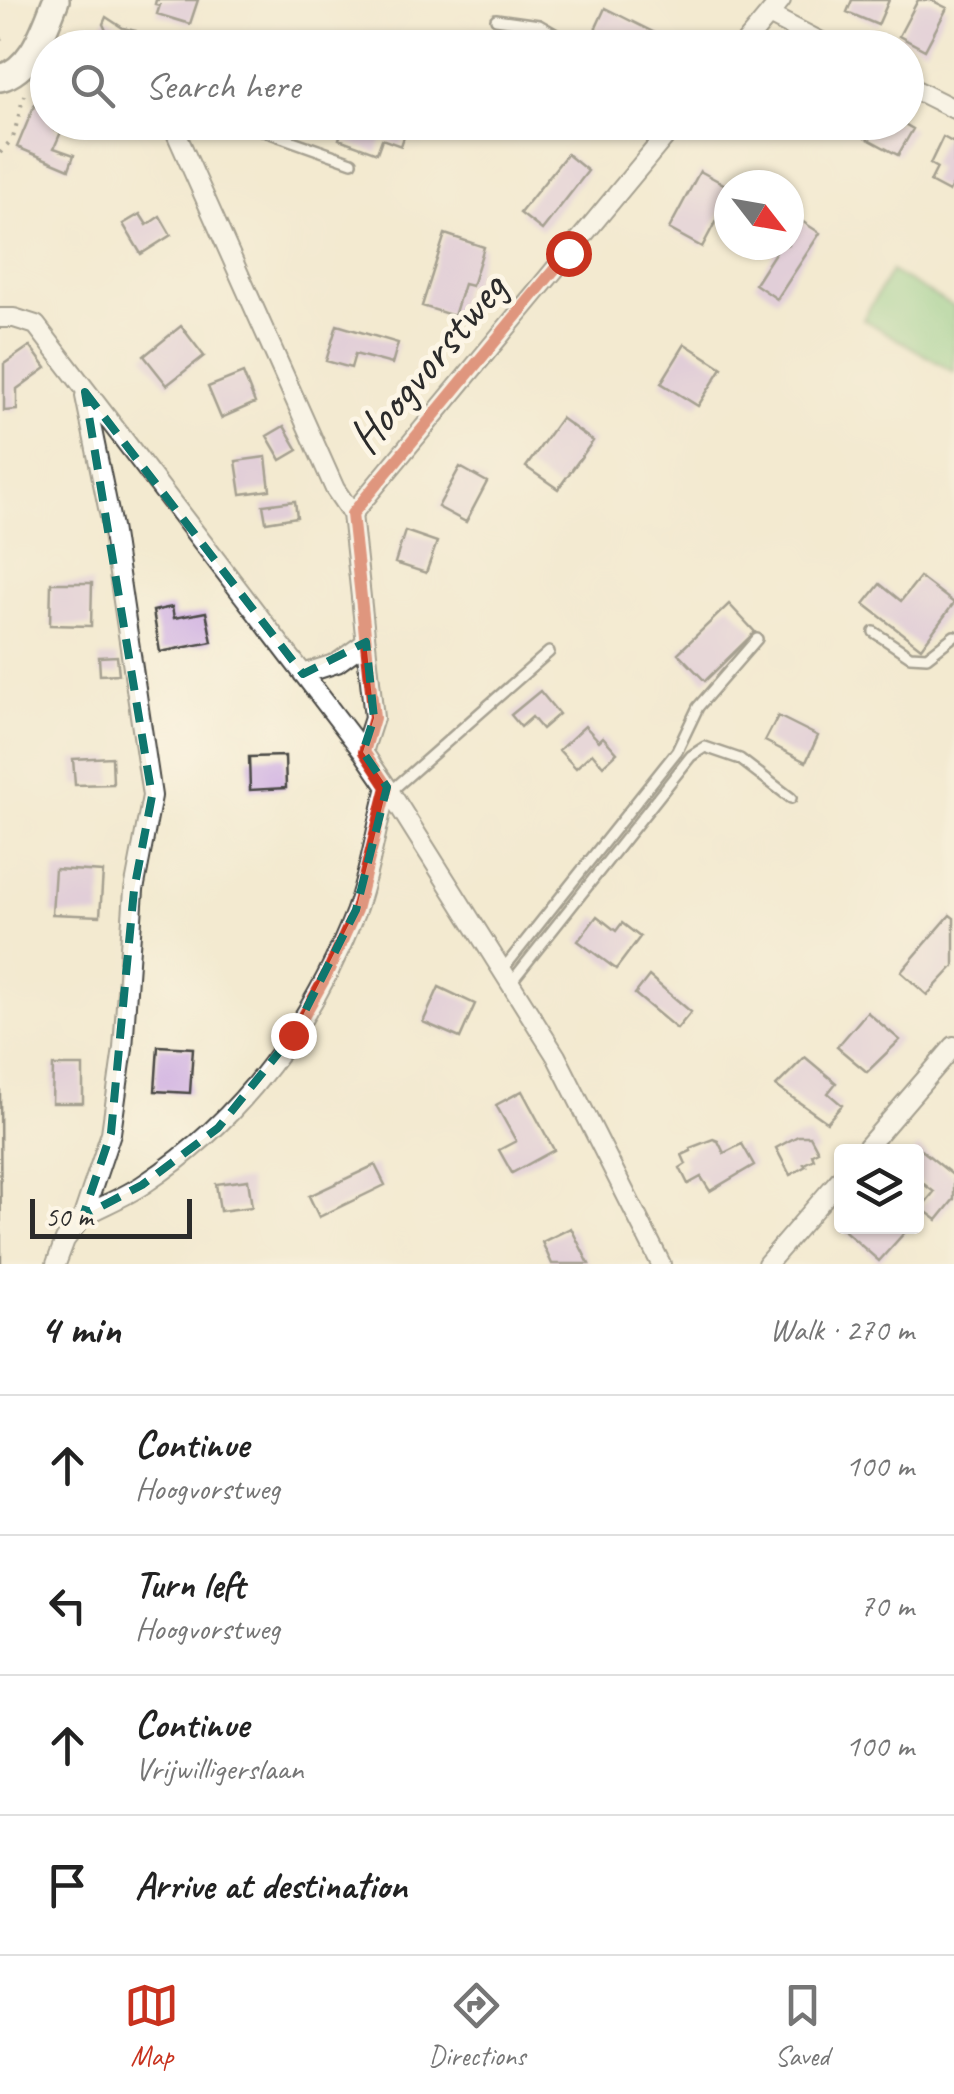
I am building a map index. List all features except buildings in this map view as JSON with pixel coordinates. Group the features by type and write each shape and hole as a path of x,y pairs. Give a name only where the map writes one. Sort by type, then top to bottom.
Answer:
{"street":[{"path":"48,30 56,0"},
{"path":"756,30 777,4 810,30"},
{"path":"0,78 30,65"},
{"path":"924,94 954,109"},
{"name":"Hoogvorstweg","path":"179,140 335,489 352,514 374,718 364,752"},
{"name":"Hoogvorstweg","path":"352,514 662,140"},
{"path":"0,318 36,325 364,752 556,1056 660,1264"},
{"path":"56,1264 65,1240 83,1216 111,1133 124,1048 134,890 152,796 112,526 85,392"},
{"path":"303,674 337,663 366,642"},
{"path":"83,1216 142,1185 218,1128 256,1086 293,1035 356,910 388,790"},
{"path":"871,1144 954,1046"},
{"path":"767,1264 834,1186"}],"lane":[{"path":"496,20 539,24 549,30"},
{"path":"290,140 352,162"},
{"path":"874,632 910,656 927,657 954,636"},
{"path":"508,975 676,751 698,707 757,639"},
{"path":"388,790 549,652"},
{"path":"508,975 692,756 705,746 740,759 790,798"}],"path":[{"path":"0,39 8,40"},
{"path":"0,154 13,138 30,90"}],"highlighted area":[{"path":"85,392 303,674 366,642 374,718 363,752 387,787 356,910 293,1035 218,1128 142,1185 83,1216 111,1133 134,890 152,796"}],"green space":[{"path":"891,271 954,307 954,372 863,319"}],"tram line":[{"path":"0,1090 1,1264"}],"route":[{"path":"293,1035 356,910 387,787 364,752 374,718 352,514 568,253"}]}
